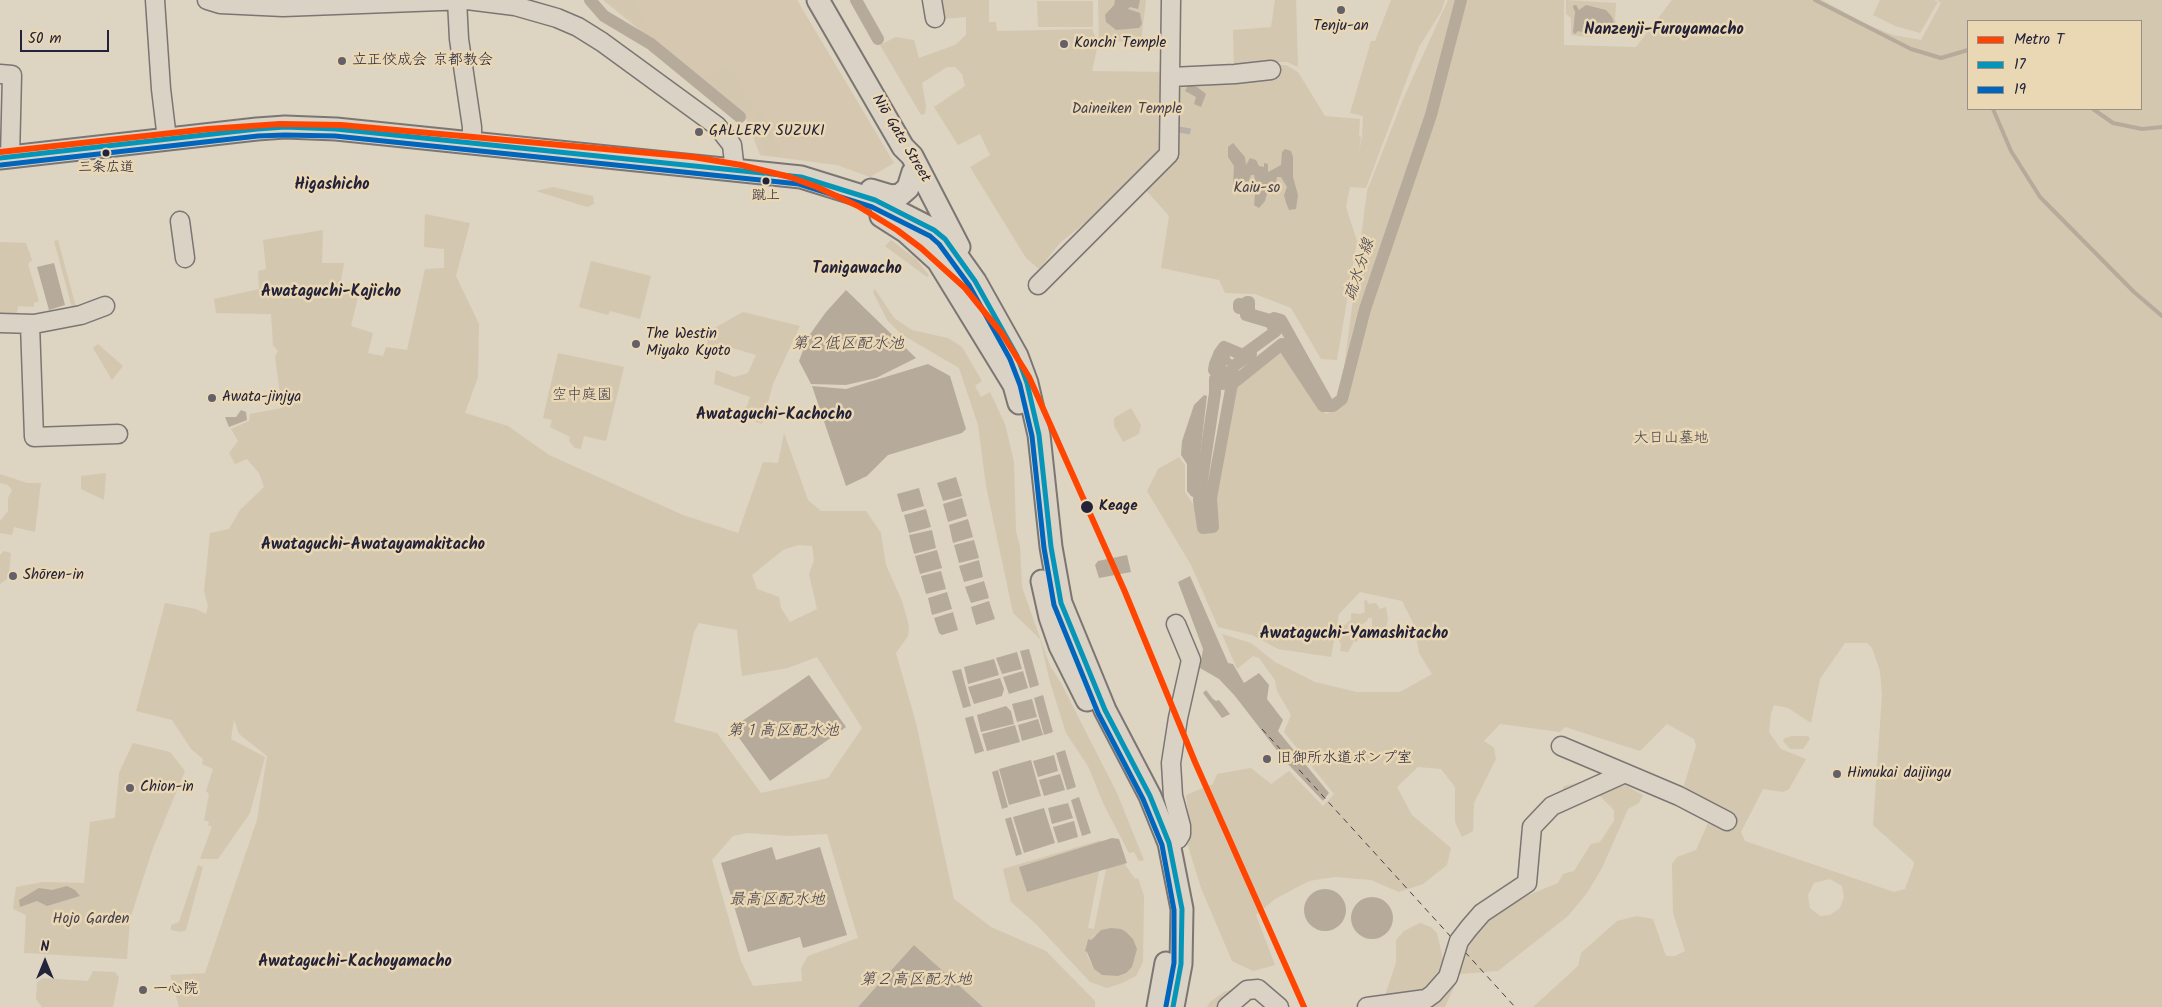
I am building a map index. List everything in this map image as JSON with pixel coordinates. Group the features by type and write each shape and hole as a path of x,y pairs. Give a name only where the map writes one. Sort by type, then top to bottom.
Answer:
{"main road":[{"name":"Niō Gate Street","path":"818,0 843,40 903,147 912,156 950,228 975,281"},
{"path":"5,157 285,127 336,129 801,178 842,188 902,213 945,239 975,281 1017,356 1027,383 1039,435 1050,547 1061,603 1105,710 1154,804 1169,843 1182,909 1181,964 1173,1007"},
{"path":"903,147 966,287 1006,356 1029,450 1037,551 1050,617 1072,670 1147,819 1162,864 1168,893 1168,947 1158,1007"},
{"path":"735,171 765,170 813,174 842,180 891,196 900,195 908,188 913,172"},
{"path":"735,171 855,206 882,217 906,232 928,250 941,265 1014,385"}],"street":[{"path":"155,0 161,89 167,139"},
{"path":"208,0 220,4 462,0 515,6 557,18 578,27 602,42 718,126 732,145 735,171"},
{"path":"462,0 459,39 472,127 472,143"},
{"path":"932,0 935,18"},
{"path":"1038,285 1169,154 1175,140 1171,77 1171,0"},
{"path":"1171,77 1236,74 1271,70"},
{"path":"0,74 12,75 5,157"},
{"path":"180,221 185,258"},
{"path":"0,323 30,324 81,315 104,306"},
{"path":"30,324 34,436 118,434"},
{"path":"1169,843 1178,839 1181,834 1181,826 1173,796 1172,758 1178,718 1192,660 1176,624"},
{"path":"1561,746 1623,774 1679,796 1727,821"},
{"path":"1367,1007 1423,1003 1448,977 1459,941 1482,913 1527,884 1532,827 1552,806 1623,774"},
{"path":"1227,1007 1247,990 1258,989 1279,1007"}],"shaded area":[{"path":"603,0 797,0 894,163 870,177 837,165 760,155 745,116"}],"green space":[{"path":"608,0 632,0 643,19 639,22"},
{"name":"Daineiken Temple","path":"938,0 989,0 989,22 996,22 997,31 1092,29 1098,44 1092,71 1166,72 1165,151 1122,193 1060,243 1039,269 1026,258 970,167 990,155 980,134 958,145 934,107 965,86 962,74 955,67 947,67 922,83 926,106 925,114 921,115 880,45 896,37 914,40 919,58 955,45 966,35 966,17 941,19"},
{"path":"1098,0 1146,0 1141,42 1099,41"},
{"path":"1275,0 1296,0 1298,67 1287,62 1268,62 1234,72 1233,30 1271,27"},
{"name":"Kaiu-so","path":"1391,0 1445,0 1441,12 1419,47 1366,188 1350,187 1346,207 1357,241 1337,360 1321,359 1291,308 1255,294 1225,293 1219,280 1161,268 1169,216 1143,187 1169,158 1175,79 1271,65 1286,65 1298,72 1325,116 1360,119 1359,136 1361,137 1359,152 1362,137 1363,116 1350,113 1371,41 1375,41"},
{"name":"大日山墓地","path":"1448,0 1564,0 1564,45 1636,47 1672,0 1822,0 1866,24 1893,35 1921,40 1941,3 1937,0 2162,0 2162,1007 1533,1007 1578,966 1581,953 1617,921 1637,916 1653,919 1666,956 1675,956 1685,951 1673,913 1672,864 1677,857 1696,850 1713,812 1687,795 1684,785 1696,746 1694,739 1667,724 1640,751 1565,727 1560,732 1500,724 1484,741 1494,748 1496,759 1474,803 1473,831 1462,837 1455,822 1455,787 1441,769 1418,767 1397,787 1412,815 1451,848 1447,865 1423,884 1399,892 1371,880 1335,877 1309,881 1275,899 1256,915 1275,965 1253,971 1232,961 1201,888 1187,843 1190,828 1186,795 1213,784 1217,774 1251,768 1271,784 1289,771 1323,806 1334,794 1284,732 1291,715 1277,691 1275,680 1259,658 1253,656 1237,669 1222,634 1251,643 1275,662 1315,682 1357,692 1400,692 1432,674 1419,653 1414,625 1402,601 1360,592 1339,614 1331,657 1278,649 1252,635 1218,627 1191,565 1147,491 1158,469 1179,457 1185,465 1185,492 1197,510 1201,529 1214,528 1212,498 1227,411 1234,385 1282,348 1326,414 1339,407 1367,191 1404,97","holes":["1845,643 1867,643 1872,648 1880,671 1882,695 1873,825 1914,864 1905,889 1894,892 1745,841 1741,832 1763,789 1783,792 1789,789 1806,759 1781,749 1769,732 1774,705 1788,708 1811,723 1820,679","1830,879 1842,886 1844,897 1840,908 1830,915 1820,916 1810,908 1808,895 1814,883"]},
{"path":"1566,0 1616,3 1615,20 1619,29 1613,35 1585,37 1571,35 1571,18 1566,14"},
{"path":"1880,0 1934,0 1938,2 1920,33 1895,26 1873,15"},
{"path":"1037,1 1093,1 1093,27 1038,27"},
{"path":"726,66 736,76 744,96 754,104 747,113 705,81 707,77"},
{"path":"757,112 763,113 782,157 765,154"},
{"path":"553,187 593,196 594,204 587,207 536,191"},
{"path":"425,214 470,223 456,276 479,324 478,377 465,413 508,426 549,455 683,515 738,533 763,462 778,463 784,433 808,500 821,511 866,511 881,533 886,565 902,601 909,626 908,636 896,653 916,723 954,899 991,927 1046,951 1095,1001 1095,1007 983,1007 914,945 858,1007 179,1007 170,975 205,973 257,820 267,756 239,734 234,719 231,739 265,757 250,813 218,859 200,859 212,827 208,825 209,822 204,820 209,794 206,791 213,769 202,764 203,759 191,749 172,720 136,711 165,603 196,609 206,614 208,606 204,591 210,533 229,529 240,510 264,487 259,473 247,459 235,464 229,453 238,441 231,429 249,421 250,414 282,408 275,357 278,351 273,345 271,314 216,313 214,299 259,289 258,271 266,269 263,240 323,230 322,263 344,263 340,286 360,289 351,326 373,333 368,353 383,356 386,347 407,350 425,269 444,268 444,249 424,247","holes":["798,545 812,546 814,560 809,574 817,609 790,622 781,608 779,597 757,589 752,575 783,550","699,623 737,630 742,676 788,668 817,657 862,728 828,778 761,793 717,733 674,722 694,632","747,833 789,836 827,834 858,938 808,956 801,968 802,981 753,986 741,961 712,860 733,836"]},
{"path":"58,240 76,307 72,308 54,241"},
{"path":"891,240 917,260 929,275 927,277 885,246"},
{"path":"0,242 26,243 32,260 28,264 39,301 34,303 34,307 18,306 17,313 0,313"},
{"path":"591,261 651,276 640,319 610,311 608,315 579,307"},
{"path":"875,289 894,318 912,330 948,338 962,347 982,381 975,386 981,397 990,392 1005,424 1014,462 1016,531 1020,546 1022,587 1050,666 1061,683 1117,793 1144,860 1139,861 1134,852 1129,853 1104,805 1088,766 1066,733 1050,682 1040,639 1013,613 986,486 978,425 959,368 901,334 887,320 873,292"},
{"path":"743,312 800,326 773,384 762,424 741,417 740,411 747,406 750,397 714,384 716,370 735,377 748,373 756,355 719,344 707,346 709,331"},
{"path":"98,344 123,366 112,380 93,348"},
{"name":"空中庭園","path":"558,353 624,367 606,441 584,436 581,449 575,448 569,441 570,437 550,427 552,420 543,418"},
{"path":"1131,408 1141,425 1139,434 1123,442 1114,426 1114,418"},
{"path":"106,473 104,500 81,489 81,476"},
{"path":"0,474 27,483 41,483 35,532 14,527 12,535 0,533 0,521 8,511 8,498 12,490 8,485 0,483"},
{"path":"4,551 11,553 9,573 7,579 0,584 0,555"},
{"path":"1367,600 1368,604 1376,603 1380,609 1386,607 1388,619 1386,628 1372,627 1372,618 1368,618 1361,625 1357,642 1354,641 1348,652 1340,651 1341,644 1338,639 1342,632 1340,625 1345,625 1351,619 1351,613 1361,614 1365,612 1364,601"},
{"path":"1808,736 1810,739 1803,749 1790,749 1783,741 1785,738"},
{"name":"Hojo Garden","path":"133,743 170,752 185,771 153,848 130,919 127,959 24,953 26,915 13,909 16,887 43,882 84,883 90,822 115,818 119,773"},
{"path":"1601,777 1619,782 1643,795 1639,803 1628,809 1602,868 1587,893 1568,916 1498,971 1460,974 1445,1007 1381,1007 1396,963 1396,940 1404,931 1420,923 1431,927 1437,933 1443,959 1468,947 1489,917 1519,899 1558,883 1563,874 1574,871 1591,844 1600,842 1614,821 1614,810 1600,796 1559,796 1564,786"},
{"path":"1101,840 1102,856 1088,928 1094,929 1110,849 1122,860 1135,879 1138,878 1144,896 1143,962 1136,976 1107,988 1090,982 1036,924 1011,902 1003,869","holes":["1095,934 1102,975 1094,969 1087,955 1086,944 1088,939 1091,940"]},
{"path":"198,865 203,867 186,930 181,932 171,930 171,925 179,922"},
{"path":"93,971 115,972 119,977 113,1007 42,1007 36,999 37,982 43,978 88,981"},
{"path":"1237,988 1240,1007 1207,1007 1210,1002 1224,992"}],"water":[{"path":"1115,0 1140,0 1138,9 1130,7 1128,9 1140,13 1142,24 1139,28 1116,30 1106,22 1105,15 1114,5"},
{"path":"1586,5 1606,10 1612,17 1617,30 1614,32 1591,34 1578,31 1575,34 1573,32 1575,13"},
{"path":"1188,85 1197,87 1206,94 1201,107 1194,104 1196,97 1185,91"},
{"path":"1233,143 1245,157 1246,165 1250,158 1256,160 1259,166 1264,167 1264,163 1268,164 1268,172 1281,165 1282,152 1285,149 1291,151 1293,157 1293,177 1298,195 1296,209 1289,210 1284,195 1287,187 1281,177 1277,177 1274,193 1267,194 1265,201 1259,208 1254,205 1256,184 1254,175 1251,175 1247,186 1237,188 1233,184 1234,166 1228,157 1228,147"},
{"path":"54,263 65,305 49,310 37,267"},
{"name":"第２低区配水池","path":"846,290 916,358 876,378 846,385 811,384 799,361 808,337 826,312"},
{"path":"928,364 950,376 966,429 962,433 888,455 867,476 846,486 812,386 846,389"},
{"path":"1204,395 1207,396 1195,498 1187,491 1187,464 1181,455 1182,441 1194,405"},
{"path":"241,410 246,412 247,420 229,427 225,417 236,417"},
{"path":"956,477 962,496 943,501 937,483"},
{"path":"919,488 924,506 902,512 897,494"},
{"path":"962,498 967,516 948,522 943,504"},
{"path":"926,509 931,527 909,533 904,515"},
{"path":"968,519 973,537 953,543 949,525"},
{"path":"932,530 936,548 914,554 909,535"},
{"path":"974,540 979,558 959,563 954,545"},
{"path":"937,550 942,568 920,574 915,556"},
{"path":"1127,555 1131,572 1099,578 1095,565 1098,561"},
{"path":"979,560 983,577 964,582 959,566"},
{"path":"941,571 946,589 926,594 921,576"},
{"path":"1190,576 1228,663 1233,664 1244,683 1259,673 1269,685 1267,699 1283,720 1278,731 1329,793 1323,801 1286,762 1235,696 1219,679 1200,668 1203,649 1178,582"},
{"path":"984,581 989,598 971,603 965,587"},
{"path":"947,592 952,609 932,615 928,598"},
{"path":"989,601 995,619 976,625 971,607"},
{"path":"953,612 958,630 942,635 939,633 934,618"},
{"path":"1029,649 1039,685 1030,688 1020,651"},
{"path":"1017,652 1022,669 1002,674 996,658"},
{"path":"994,659 999,675 968,684 964,667"},
{"path":"961,669 971,706 963,708 952,671"},
{"path":"1023,671 1028,688 1009,694 1003,677"},
{"name":"第１高区配水池","path":"809,675 846,727 770,781 732,728"},
{"path":"1000,678 1004,689 1002,696 974,704 968,687"},
{"path":"1206,690 1213,699 1219,700 1230,714 1222,718 1203,693"},
{"path":"1043,695 1053,732 1044,735 1034,698"},
{"path":"1032,699 1037,717 1017,722 1012,704"},
{"path":"1006,706 1011,711 1014,724 981,732 977,715"},
{"path":"973,716 984,751 975,754 965,718"},
{"path":"1038,719 1043,735 1022,741 1018,725"},
{"path":"1015,725 1020,742 987,751 982,734"},
{"path":"1065,750 1076,787 1067,790 1056,753"},
{"path":"1054,755 1058,771 1038,777 1033,761"},
{"path":"1031,760 1041,796 1009,805 999,769"},
{"path":"998,770 1008,807 1002,809 992,772"},
{"path":"1060,774 1065,790 1044,796 1039,780"},
{"path":"1079,797 1091,833 1082,836 1071,800"},
{"path":"1068,803 1073,818 1052,824 1048,808"},
{"path":"1044,808 1055,843 1024,853 1013,817"},
{"path":"1011,817 1022,854 1016,856 1005,819"},
{"path":"1074,821 1078,837 1058,843 1053,827"},
{"path":"1112,838 1119,839 1127,863 1027,892 1019,867"},
{"name":"最高区配水地","path":"772,847 776,860 820,847 847,935 803,948 800,937 748,952 721,863"},
{"path":"67,886 75,890 80,896 47,906 37,901 20,907 19,900 39,888 52,890"},
{"path":"1329,889 1337,892 1343,898 1346,910 1343,922 1337,928 1321,931 1313,928 1307,922 1304,906 1307,898 1313,892"},
{"path":"1376,897 1384,900 1390,906 1393,918 1390,930 1384,936 1368,939 1360,936 1354,930 1351,914 1354,906 1360,900"},
{"path":"1121,929 1126,932 1133,939 1137,949 1132,967 1126,973 1118,976 1102,975 1094,969 1085,951 1088,939 1091,940 1101,930"},
{"name":"第２高区配水地","path":"914,945 983,1007 858,1007"}],"waterway":[{"path":"590,0 604,16 651,44 740,117"},
{"path":"856,0 878,39"},
{"name":"疏水分線","path":"1323,402 1326,406 1333,406 1342,399 1365,309 1431,115 1461,0"},
{"path":"1815,0 1911,49 1941,58 1967,50"},
{"path":"1575,7 1577,11"},
{"path":"1993,110 2011,151 2040,197 2134,292 2162,316"},
{"path":"2094,110 2113,123 2142,129 2162,127"},
{"path":"1247,302 1249,302 1249,314 1270,320 1274,318 1281,320 1328,404 1323,406 1282,344 1232,384 1211,498 1213,527 1203,528 1199,500 1215,393 1215,379 1222,371 1220,367 1214,370 1215,364 1218,357 1222,359 1224,357 1219,354 1224,347 1243,355 1276,331 1270,322 1246,315 1245,308 1239,308 1239,304 1247,305 1247,302"},
{"path":"1220,352 1235,365"},
{"name":"疏水分線","path":"1223,384 1235,365 1251,354"},
{"path":"1216,361 1235,365"}],"ferry route":[{"path":"1262,729 1452,938"},
{"path":"1465,952 1515,1007"}],"tunnel":[{"path":"1181,133 1182,127"}],"metro line":[{"name":"T","path":"0,152 208,129 280,124 341,125 693,157 741,165 790,177 817,187 858,206 897,230 921,248 965,288 1003,335 1029,377 1125,592 1195,762 1304,1007"}],"transit line":[{"name":"17","path":"0,158 257,129 285,127 336,129 801,177 875,200 934,230 945,239 975,281 1017,356 1027,383 1039,435 1051,547 1061,603 1105,710 1150,796 1169,843 1182,909 1181,964 1173,1007"},
{"name":"19","path":"1,165 258,136 335,136 799,184 872,207 930,236 939,244 969,285 1010,359 1020,385 1032,436 1044,548 1054,605 1098,713 1143,799 1162,845 1174,910 1174,963 1166,1006"}],"place":[{"name":"Tenju-an","path":"1341,10"},
{"name":"Konchi Temple","path":"1064,44"},
{"name":"立正佼成会 京都教会","path":"342,61"},
{"name":"GALLERY SUZUKI","path":"699,132"},
{"name":"三条広道","path":"106,153"},
{"name":"蹴上","path":"766,181"},
{"name":"The Westin Miyako Kyoto","path":"636,344"},
{"name":"Awata-jinjya","path":"212,398"},
{"name":"Keage","path":"1087,507"},
{"name":"Shōren-in","path":"13,576"},
{"name":"旧御所水道ポンプ室","path":"1267,759"},
{"name":"Himukai daijingu","path":"1837,774"},
{"name":"Chion-in","path":"130,788"},
{"name":"一心院","path":"143,990"}],"district":[{"name":"Nanzenji-Furoyamacho","path":"1664,31"},
{"name":"Higashicho","path":"332,186"},
{"name":"Tanigawacho","path":"857,270"},
{"name":"Awataguchi-Kajicho","path":"331,293"},
{"name":"Awataguchi-Kachocho","path":"774,416"},
{"name":"Awataguchi-Awatayamakitacho","path":"373,546"},
{"name":"Awataguchi-Yamashitacho","path":"1354,635"},
{"name":"Awataguchi-Kachoyamacho","path":"355,963"}]}
